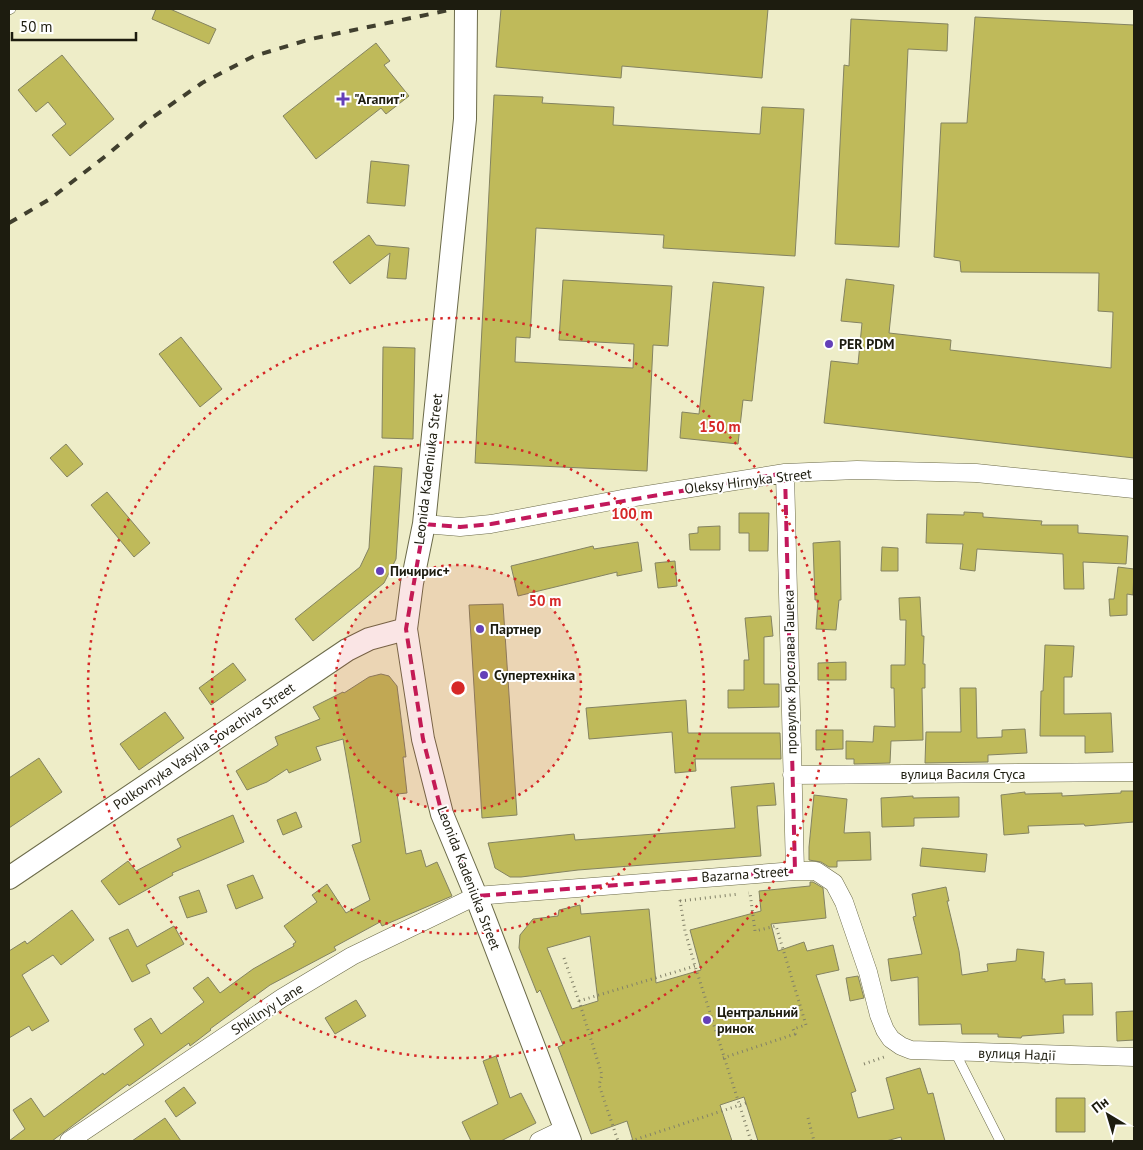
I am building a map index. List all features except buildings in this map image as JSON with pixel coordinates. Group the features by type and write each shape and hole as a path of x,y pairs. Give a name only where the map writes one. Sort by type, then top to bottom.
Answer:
{"street":[{"name":"Leonida Kadeniuka Street","path":"466,9 465,119 424,524 412,583 406,629 423,739 442,814 476,896 568,1135"},
{"name":"Oleksy Hirnyka Street","path":"424,524 460,528 491,524 622,499 785,473 857,470 976,473 1134,489"},
{"name":"провулок Ярослава Гашека","path":"785,473 795,871"},
{"name":"Polkovnyka Vasylia Sovachiva Street","path":"9,878 346,650 369,639 406,629"},
{"name":"вулиця Василя Стуса","path":"792,775 1134,772"},
{"name":"Bazarna Street","path":"476,896 795,871 816,872 834,883 844,902 868,972 879,1015 891,1039 901,1046"},
{"name":"Shkilnyy Lane","path":"69,1141 282,998 352,956 476,896"},
{"name":"вулиця Надії","path":"901,1046 911,1050 1134,1057"},
{"path":"539,1141 568,1135"}],"lane":[{"path":"956,1052 1000,1141"}],"path":[{"path":"679,880 680,901 695,966 751,1141"},
{"path":"680,901 750,893 755,931 776,926 806,1025 793,1029 795,1034 723,1058"},
{"path":"564,958 580,1001 602,1075 599,1085 618,1141"},
{"path":"580,1001 695,966"},
{"path":"864,1064 887,1056 901,1046"},
{"path":"631,1141 746,1103"},
{"path":"808,1118 814,1141"}],"highlighted area":[{"path":"785,473 795,871 476,896 442,814 423,739 406,629 424,524 460,527 491,524"}],"railway":[{"path":"9,223 50,199 146,122 202,83 254,56 311,39 454,9"}],"place":[{"name":"\"Агапит\"","path":"343,99"},
{"name":"PER PDM","path":"829,344"},
{"name":"Пичирис+","path":"380,571"},
{"name":"Партнер","path":"480,629"},
{"name":"Супертехніка","path":"484,675"},
{"name":"Центральний ринок","path":"707,1020"}]}
